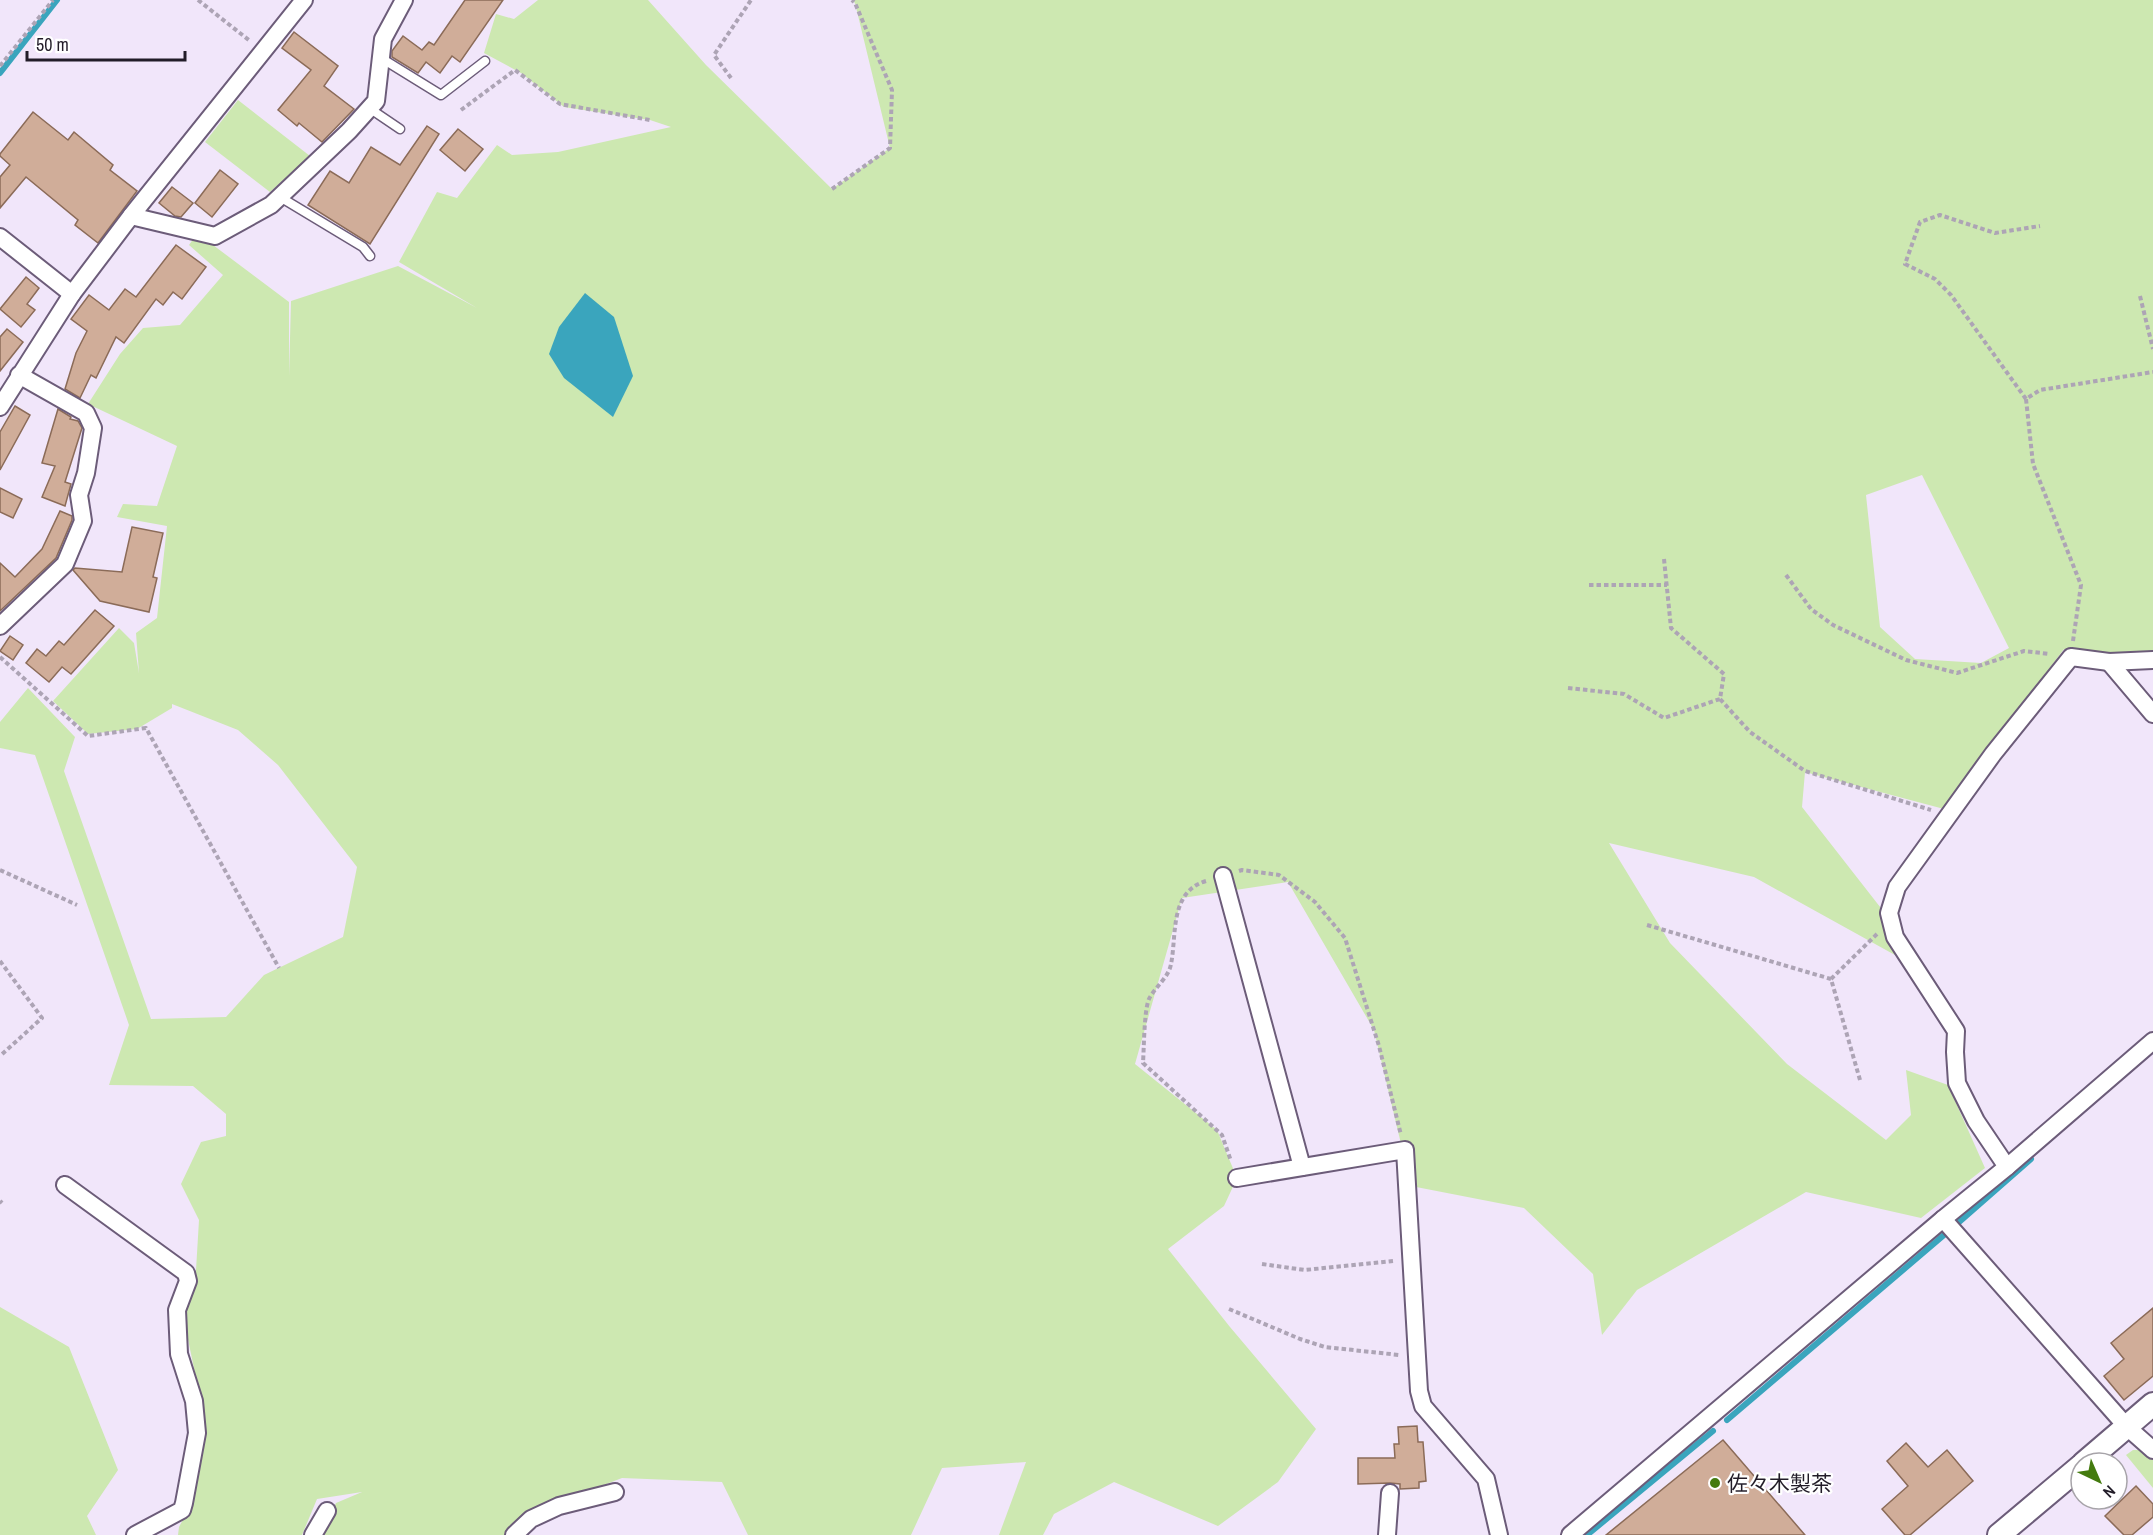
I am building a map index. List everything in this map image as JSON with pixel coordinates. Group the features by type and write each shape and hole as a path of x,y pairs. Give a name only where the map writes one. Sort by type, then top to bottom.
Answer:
{"main road":[{"path":"2098,1451 2153,1404"},
{"path":"1999,1535 2069,1476"}],"street":[{"path":"0,406 72,294 131,216 304,0"},
{"path":"131,216 215,236 271,205 349,131 376,101 383,39 404,0"},
{"path":"0,237 72,294"},
{"path":"0,626 65,564 83,521 79,495 86,473 93,428 86,413 19,375"},
{"path":"2007,1167 1976,1121 1957,1083 1954,1052 1956,1031 1895,937 1889,913 1898,887 1993,754 2071,657 2109,662 2153,660"},
{"path":"2109,662 2153,714"},
{"path":"1223,876 1302,1167"},
{"path":"1570,1535 2153,1041"},
{"path":"1237,1178 1405,1150 1419,1391 1424,1406 1486,1479 1499,1535"},
{"path":"65,1185 186,1274 188,1281 177,1310 178,1345 194,1401 197,1433 184,1503 182,1510 135,1535"},
{"path":"1943,1219 2127,1427 2153,1450"},
{"path":"514,1535 531,1519 559,1506 615,1492"},
{"path":"1387,1535 1390,1493"},
{"path":"313,1535 327,1511"}],"lane":[{"path":"380,58 441,95 485,61"},
{"path":"369,108 400,129"},
{"path":"280,196 363,247 370,256"}],"path":[{"path":"0,66 52,0"},
{"path":"198,0 263,51"},
{"path":"731,78 714,55 751,0"},
{"path":"832,189 890,148 892,90 852,0"},
{"path":"460,110 515,70 560,104 650,120"},
{"path":"1786,575 1811,609 1833,625 1906,660 1957,673 2024,651 2071,657 2081,585 2033,464 2026,399 1951,295 1935,279 1905,264 1920,222 1940,215 1995,233 2040,226"},
{"path":"2140,296 2153,349"},
{"path":"2026,399 2040,390 2153,372"},
{"path":"1664,559 1671,628 1724,674 1720,699"},
{"path":"1589,585 1666,585"},
{"path":"0,657 88,736 146,728 279,968"},
{"path":"1568,688 1624,694 1664,718 1720,699"},
{"path":"1720,699 1750,732 1805,771 1949,816"},
{"path":"0,870 77,905"},
{"path":"1831,979 1891,921"},
{"path":"1647,925 1831,979"},
{"path":"0,962 42,1018 0,1056"},
{"path":"1831,979 1860,1080"},
{"path":"1262,1264 1305,1270 1412,1259"},
{"path":"1229,1309 1300,1340 1325,1347 1417,1358"}],"green space":[{"path":"538,0 648,0 706,65 832,189 890,148 855,3 852,0 2153,0 2153,654 2109,662 2064,649 1944,809 1805,772 1802,807 1891,921 1913,965 1754,877 1609,843 1670,943 1787,1064 1886,1140 1911,1115 1906,1070 1948,1085 1985,1168 1921,1218 1806,1192 1637,1290 1602,1335 1593,1274 1524,1208 1411,1186 1374,1030 1288,882 1182,898 1135,1064 1217,1130 1237,1178 1224,1206 1168,1249 1316,1429 1278,1482 1218,1526 1114,1482 1054,1514 1043,1535 999,1535 1026,1462 942,1468 911,1535 748,1535 722,1482 622,1478 531,1513 504,1535 321,1535 336,1503 362,1492 317,1499 302,1535 178,1535 179,1527 194,1499 204,1447 202,1407 184,1320 196,1270 199,1220 181,1184 201,1142 226,1136 226,1114 193,1086 109,1085 129,1025 35,755 0,748 0,722 28,688 75,737 64,771 151,1019 226,1017 264,975 343,937 357,867 278,765 238,730 172,704 172,708 137,729 88,734 53,701 119,628 134,643 139,673 136,633 157,618 167,526 117,517 123,504 157,506 177,446 88,404 120,354 143,328 180,325 223,275 189,245 194,238 213,245 289,302 289,376 291,301 398,266 477,308 399,262 437,192 457,198 497,145 512,155 558,152 671,127 650,120 564,107 521,73 484,53 496,14 514,19","holes":["1922,475 2009,648 1981,663 1915,659 1880,627 1866,495"]},
{"path":"238,100 310,156 270,192 205,142"},
{"path":"0,1307 69,1347 118,1470 87,1516 96,1535 0,1535"},
{"path":"2140,1450 2153,1460 2153,1488 2129,1459 2129,1453"}],"water":[{"path":"585,293 614,317 633,376 613,417 564,378 549,354 559,327"}],"building":[{"path":"465,0 503,0 460,62 452,56 440,73 426,62 418,73 392,57 392,51 403,36 422,50 429,42 434,45"},
{"path":"294,32 338,66 324,86 354,109 322,142 299,123 297,126 278,110 311,70 282,48"},
{"path":"33,112 68,140 74,132 113,165 110,170 137,191 98,243 75,225 78,220 26,177 0,208 0,177 10,165 0,154"},
{"path":"427,126 439,134 370,244 308,205 330,171 349,183 371,147 400,165"},
{"path":"458,129 483,149 465,171 440,150"},
{"path":"220,170 238,184 212,217 195,203"},
{"path":"172,187 193,203 181,217 175,216 159,203"},
{"path":"176,245 206,267 182,299 173,292 163,305 156,299 124,343 116,337 96,378 91,375 80,398 65,389 76,353 87,331 71,319 89,295 109,310 125,289 136,297"},
{"path":"26,277 39,288 27,304 35,310 21,327 0,309"},
{"path":"7,329 23,342 0,371 0,337"},
{"path":"15,406 30,415 0,470 0,432"},
{"path":"58,409 71,417 70,419 78,421 82,428 65,482 71,484 65,506 42,497 55,466 42,463"},
{"path":"0,488 22,499 13,518 0,512"},
{"path":"60,511 72,516 72,520 56,558 0,611 0,563 15,577 42,549"},
{"path":"132,527 163,533 153,577 157,578 149,612 100,601 73,570 75,568 122,572"},
{"path":"95,610 114,626 71,674 62,667 49,682 26,663 37,649 46,656 59,641 64,645"},
{"path":"10,636 23,645 13,660 0,651"},
{"path":"2153,1308 2153,1376 2124,1400 2104,1376 2124,1359 2111,1343"},
{"path":"1417,1426 1418,1442 1423,1442 1426,1481 1419,1482 1419,1488 1400,1489 1400,1484 1390,1483 1358,1484 1358,1458 1395,1458 1394,1444 1399,1444 1398,1427"},
{"name":"佐々木製茶","path":"1723,1440 1805,1535 1606,1535"},
{"path":"1906,1443 1928,1467 1947,1450 1973,1481 1910,1535 1905,1535 1882,1509 1908,1486 1887,1461"},
{"path":"2136,1486 2153,1504 2153,1517 2132,1535 2124,1535 2105,1516 2110,1511 2129,1511 2129,1493"}],"waterway":[{"path":"0,73 57,0"},
{"path":"1958,1223 2031,1159"},
{"path":"1727,1420 1944,1235"},
{"path":"1587,1535 1713,1431"}],"place":[{"name":"佐々木製茶","path":"1715,1483"}]}
